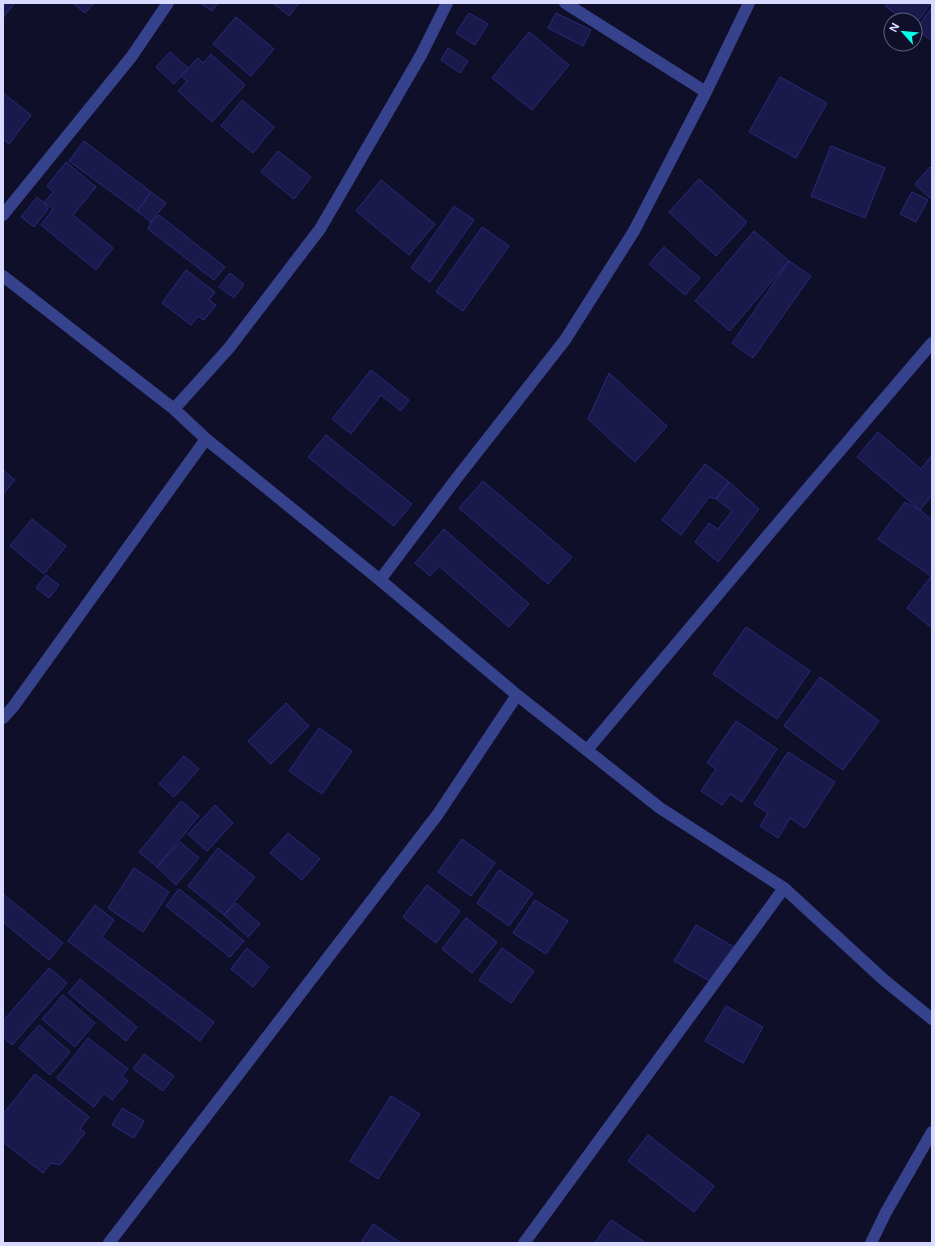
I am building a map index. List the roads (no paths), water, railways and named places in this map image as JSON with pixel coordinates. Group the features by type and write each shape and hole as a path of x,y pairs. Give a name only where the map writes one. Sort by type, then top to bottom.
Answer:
{"street":[{"path":"3,215 132,56 168,3"},
{"path":"174,409 229,348 320,229 421,55 447,3"},
{"path":"565,3 706,92"},
{"path":"380,580 456,479 565,340 634,231 706,92 749,3"},
{"path":"3,276 174,409 206,438 380,580 517,695 660,808 784,888 884,980 932,1019"},
{"path":"587,750 932,343"},
{"path":"3,718 13,707 206,438"},
{"path":"109,1243 438,814 517,695"},
{"path":"524,1243 784,888"},
{"path":"871,1243 886,1212 932,1132"}]}
